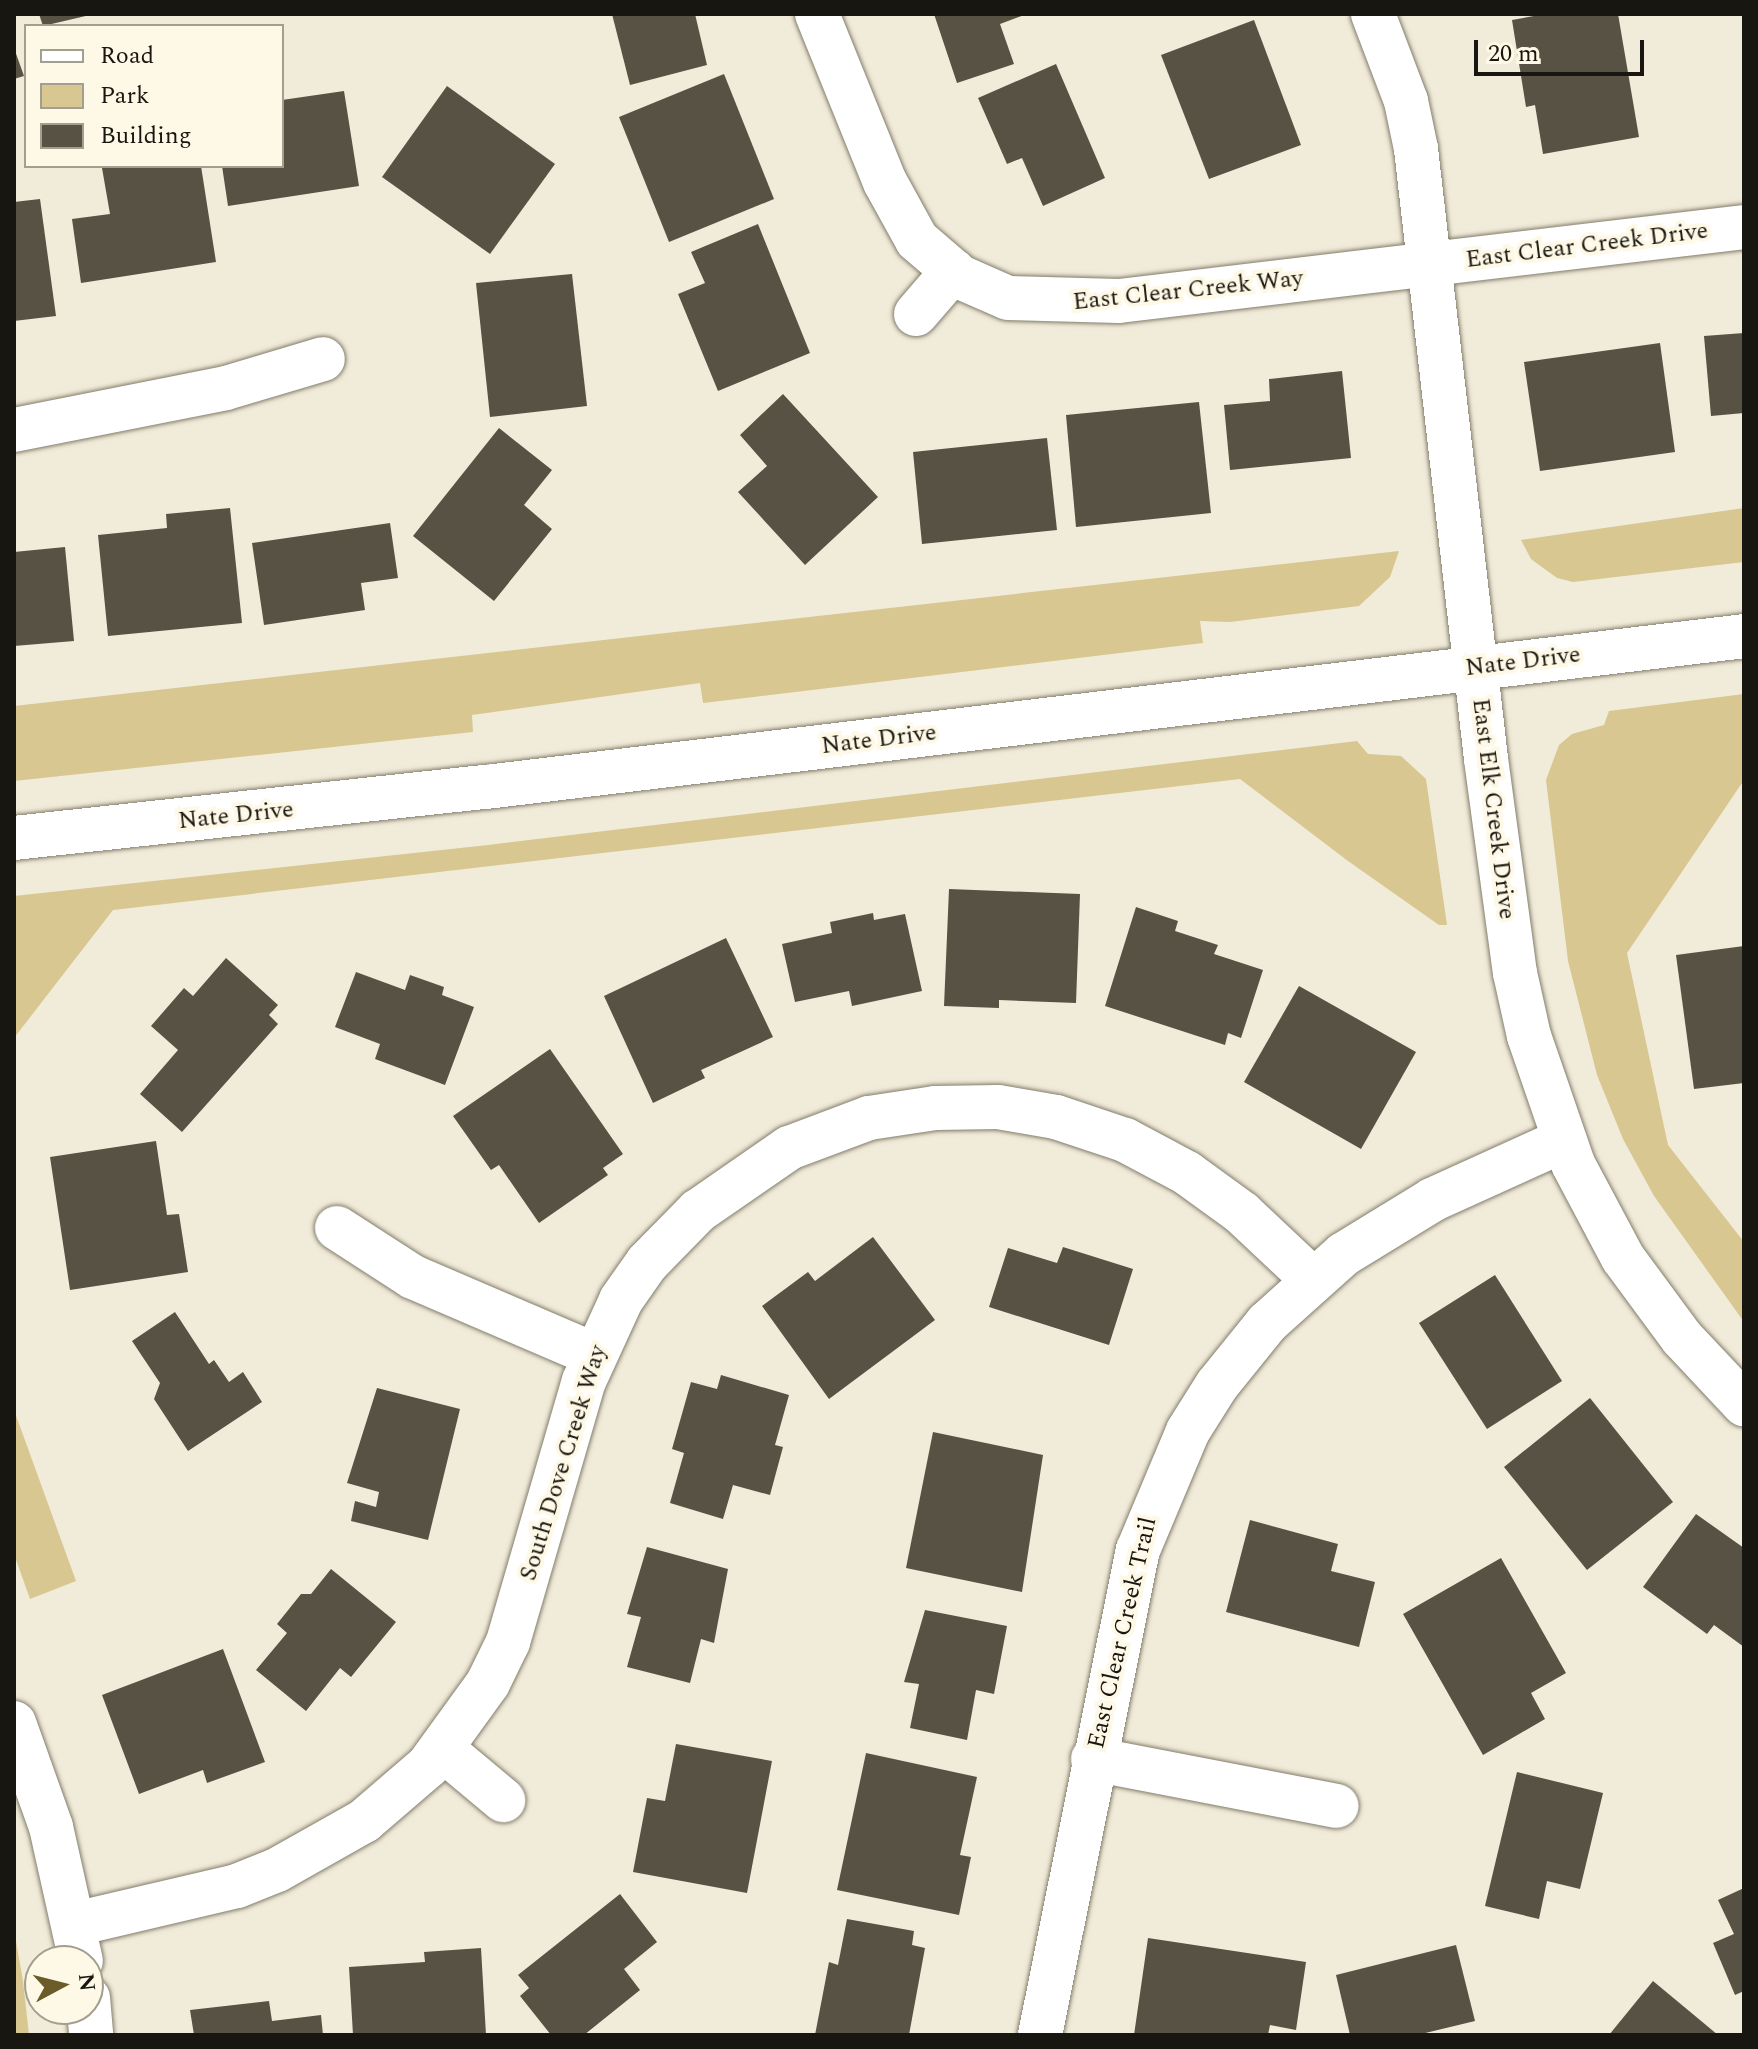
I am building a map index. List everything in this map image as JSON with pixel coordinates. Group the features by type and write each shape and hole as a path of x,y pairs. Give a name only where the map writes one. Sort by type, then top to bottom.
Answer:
{"street":[{"name":"East Clear Creek Way","path":"817,14 895,203 917,240 953,271 1008,298 1077,303 1430,265"},
{"name":"East Elk Creek Drive","path":"1373,14 1411,124 1475,667 1515,973 1538,1068 1564,1140 1637,1279 1744,1404"},
{"name":"East Clear Creek Drive","path":"1430,265 1744,227"},
{"path":"916,314 953,271"},
{"path":"14,430 226,388 323,359"},
{"name":"Nate Drive","path":"14,838 471,789 1744,636"},
{"name":"South Dove Creek Way","path":"78,1943 237,1886 299,1860 386,1806 442,1749 488,1683 508,1642 595,1355 621,1300 647,1263 725,1188 789,1148 842,1127 935,1108 1017,1109 1125,1140 1227,1201 1313,1280"},
{"name":"East Clear Creek Trail","path":"1040,2035 1093,1759 1138,1550 1168,1472 1217,1385 1267,1323 1313,1280 1411,1212 1564,1140"},
{"path":"337,1228 413,1277 595,1355"},
{"path":"14,1723 51,1827 78,1943"},
{"path":"442,1749 503,1800"},
{"path":"1093,1759 1337,1806"}],"green space":[{"path":"1744,508 1744,562 1573,582 1557,578 1531,559 1521,540"},
{"path":"1399,551 1390,577 1359,606 1230,622 1200,621 1203,643 703,703 700,683 472,715 473,732 14,781 14,706"},
{"path":"1744,694 1744,780 1627,953 1668,1145 1744,1242 1744,1322 1654,1196 1623,1139 1597,1075 1568,961 1546,780 1559,745 1572,734 1604,725 1609,711"},
{"path":"1357,741 1368,754 1401,756 1426,779 1447,925 1439,925 1348,861 1240,779 113,910 14,1038 14,896 488,845"},
{"path":"14,1410 76,1581 30,1599 14,1554"},
{"path":"14,1930 24,1990 24,2025 28,2025 29,2035 14,2035"}],"building":[{"path":"39,14 90,14 52,24 42,24"},
{"path":"612,14 695,14 707,65 630,85"},
{"path":"934,14 1027,14 1000,24 1014,64 957,83"},
{"path":"1545,14 1618,14 1639,137 1543,154 1535,105 1526,107 1512,20"},
{"path":"1254,20 1301,145 1209,179 1161,55"},
{"path":"14,48 24,76 14,79"},
{"path":"1056,64 1105,178 1043,206 1022,158 1007,164 978,98"},
{"path":"724,74 774,199 669,242 619,117"},
{"path":"447,86 555,164 490,254 382,177"},
{"path":"344,91 359,186 228,206 222,168 284,168 284,100"},
{"path":"102,168 201,168 216,262 81,283 72,219 110,214"},
{"path":"40,199 56,316 14,321 14,202"},
{"path":"758,224 810,353 718,391 678,294 705,283 691,252"},
{"path":"572,274 587,406 490,417 476,283"},
{"path":"1744,333 1744,413 1711,416 1704,336"},
{"path":"1660,343 1675,452 1540,471 1524,362"},
{"path":"1342,371 1351,458 1230,470 1224,405 1270,401 1269,379"},
{"path":"783,394 878,497 805,565 738,492 767,466 740,435"},
{"path":"1199,402 1211,513 1076,527 1066,415"},
{"path":"499,428 552,470 524,505 552,529 494,601 413,536"},
{"path":"1047,438 1057,530 922,544 913,452"},
{"path":"230,508 242,623 108,636 98,535 167,528 166,514"},
{"path":"390,523 398,578 361,583 365,610 264,625 252,543"},
{"path":"65,547 74,641 14,646 14,552"},
{"path":"949,889 1080,894 1076,1003 999,1000 999,1008 944,1006"},
{"path":"1136,907 1178,921 1175,931 1218,945 1214,954 1263,970 1241,1038 1228,1033 1225,1045 1105,1006"},
{"path":"873,913 874,920 905,914 922,991 852,1006 849,991 795,1002 782,944 832,933 830,922"},
{"path":"726,938 773,1037 701,1070 705,1078 653,1103 604,996"},
{"path":"1744,946 1744,1083 1694,1089 1676,955"},
{"path":"226,958 278,1005 269,1015 278,1024 182,1132 140,1094 178,1050 151,1026 184,988 193,996"},
{"path":"356,972 405,990 410,975 444,987 442,995 474,1007 445,1085 375,1059 380,1044 335,1027"},
{"path":"1299,986 1416,1052 1361,1149 1244,1082"},
{"path":"550,1049 623,1154 603,1168 608,1175 539,1223 499,1165 491,1170 453,1116"},
{"path":"156,1141 167,1215 179,1214 188,1272 70,1290 50,1157"},
{"path":"873,1237 935,1320 829,1399 762,1306 808,1272 815,1281"},
{"path":"1063,1247 1133,1269 1109,1345 989,1307 1008,1248 1057,1263"},
{"path":"1495,1275 1562,1381 1487,1429 1419,1323"},
{"path":"175,1312 209,1364 214,1360 229,1382 243,1372 262,1402 188,1451 154,1399 160,1383 132,1341"},
{"path":"721,1375 789,1395 775,1445 783,1447 770,1495 733,1485 723,1519 670,1503 684,1453 672,1449 691,1382 717,1389"},
{"path":"377,1388 460,1409 428,1540 351,1521 355,1501 376,1507 379,1492 347,1483"},
{"path":"1590,1398 1673,1502 1587,1570 1504,1467"},
{"path":"933,1432 1043,1455 1022,1592 906,1568"},
{"path":"1696,1514 1744,1548 1744,1647 1714,1625 1707,1634 1643,1587"},
{"path":"1250,1520 1338,1544 1331,1571 1375,1582 1359,1647 1226,1612"},
{"path":"647,1547 728,1569 714,1643 701,1639 690,1683 627,1667 641,1617 627,1614"},
{"path":"1501,1558 1566,1673 1531,1693 1545,1719 1483,1755 1403,1614"},
{"path":"331,1569 396,1622 351,1677 340,1668 306,1711 256,1670 287,1633 277,1624 301,1594 311,1594"},
{"path":"925,1610 1007,1626 994,1694 976,1690 967,1740 910,1728 919,1684 904,1682"},
{"path":"223,1649 265,1762 207,1783 203,1770 139,1794 102,1695"},
{"path":"676,1744 772,1761 747,1893 633,1872 647,1798 665,1801"},
{"path":"866,1753 977,1777 960,1855 971,1857 959,1915 837,1890"},
{"path":"1517,1772 1603,1793 1580,1889 1547,1881 1539,1919 1485,1906"},
{"path":"1744,1888 1744,1991 1735,1995 1713,1943 1734,1934 1718,1900"},
{"path":"620,1894 657,1942 624,1969 640,1990 584,2035 551,2035 520,1996 529,1988 518,1975"},
{"path":"847,1919 914,1931 912,1945 925,1948 909,2035 815,2035 829,1962 838,1965"},
{"path":"1148,1938 1306,1962 1296,2030 1270,2025 1268,2035 1134,2035"},
{"path":"1456,1945 1475,2021 1417,2035 1350,2035 1336,1975"},
{"path":"481,1948 486,2035 353,2035 349,1967 425,1962 424,1952"},
{"path":"1653,1981 1718,2035 1609,2035"},
{"path":"269,2001 272,2021 321,2015 323,2035 194,2035 190,2010"}]}
